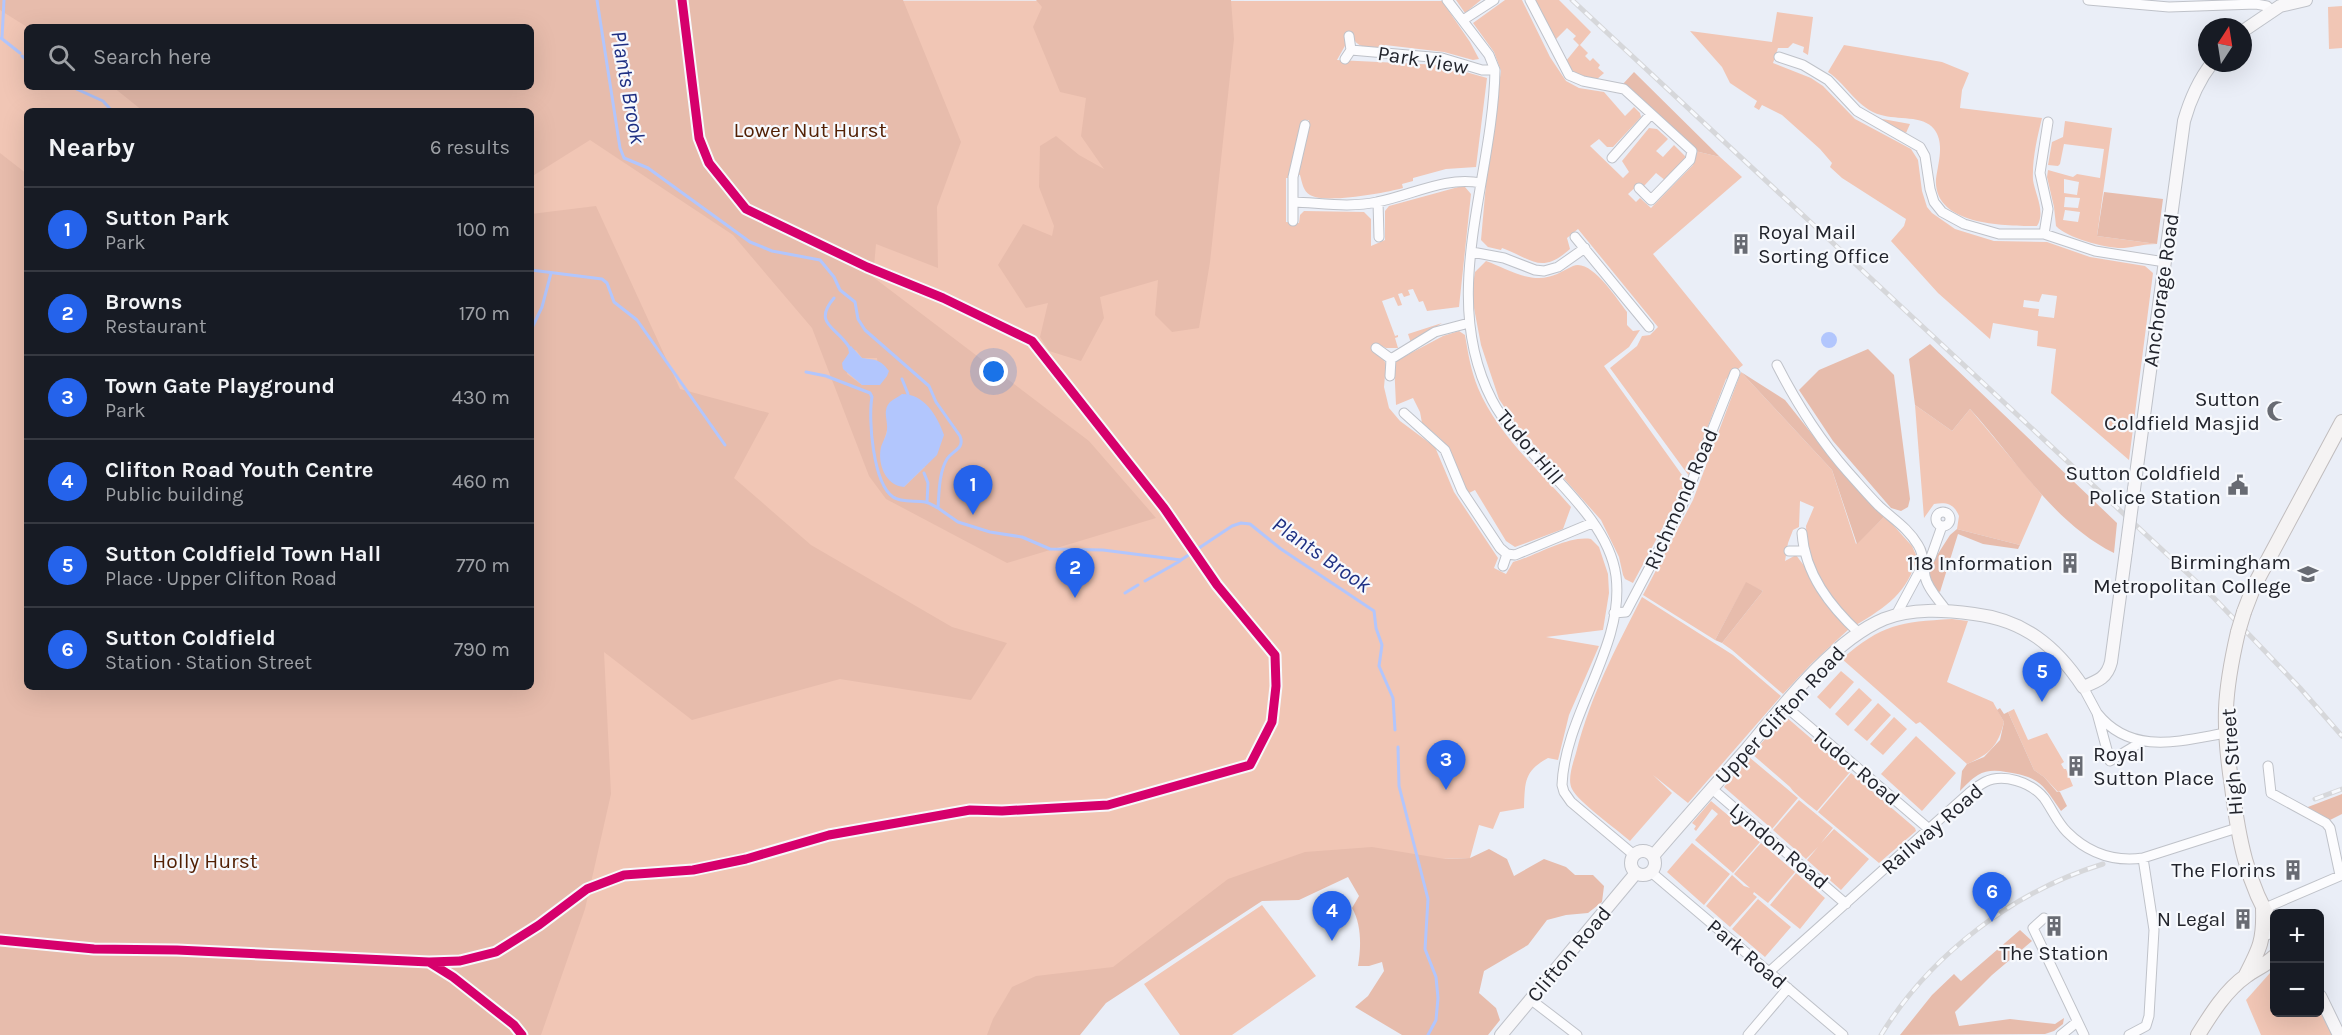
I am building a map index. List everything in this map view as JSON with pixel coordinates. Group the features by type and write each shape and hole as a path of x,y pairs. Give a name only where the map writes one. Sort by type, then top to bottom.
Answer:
{"main road":[{"name":"High Street","path":"2268,936 2263,909 2253,886 2237,828 2226,733 2229,673 2238,632 2254,586 2342,422"},
{"path":"2247,975 2268,936"},
{"path":"2198,1035 2220,1002 2247,975 2270,959"}],"street":[{"path":"1447,0 1489,56 1494,70"},
{"path":"1463,20 1494,0"},
{"path":"1530,0 1569,75 1583,81 1624,88 1692,151 1692,156 1651,200 1639,188"},
{"path":"2088,0 2169,7 2262,5 2271,10"},
{"path":"2252,24 2271,10 2288,3 2306,0"},
{"name":"Park View","path":"1344,59 1351,50 1348,36"},
{"name":"Park View","path":"1351,50 1442,58 1482,70 1494,70"},
{"path":"1793,61 1796,50"},
{"path":"1779,57 1793,61 1828,80 1857,111 1920,147 1925,156 1932,196 1942,212 1964,224 1987,232 2044,234 2095,251 2165,262"},
{"name":"Tudor Hill","path":"1494,70 1467,284 1469,323 1482,377 1492,401 1520,440 1557,478 1592,523 1605,542 1614,563 1617,592 1614,613 1604,655 1578,716 1562,785 1571,802 1634,855"},
{"name":"Anchorage Road","path":"2083,687 2103,678 2109,670 2184,121 2196,89 2206,72"},
{"path":"1612,158 1651,114"},
{"path":"1293,221 1294,165 1302,145 1305,124"},
{"path":"2044,234 2048,209 2040,173 2048,126 2059,133"},
{"path":"1294,202 1363,204 1461,179 1481,183"},
{"path":"1378,202 1379,237"},
{"path":"1575,237 1638,321 1650,327"},
{"path":"1472,252 1504,258 1535,270 1544,271 1558,267 1585,248"},
{"path":"1391,359 1435,332 1469,323"},
{"path":"1376,348 1391,359"},
{"path":"1390,376 1391,359"},
{"path":"1777,365 1820,439 1880,506 1901,523 1919,546 1925,577 1931,590 1946,610"},
{"name":"Richmond Road","path":"1614,613 1626,612 1682,506 1735,373"},
{"path":"1404,413 1445,450 1462,491 1500,548 1507,554 1515,555 1592,523"},
{"path":"1896,615 1924,563 1930,557 1942,526"},
{"path":"1802,533 1803,550 1825,596 1840,616 1858,633"},
{"path":"1789,551 1803,550"},
{"path":"1503,566 1507,554"},
{"name":"Upper Clifton Road","path":"1653,856 1784,705 1823,664 1858,633 1896,615 1946,610 1999,620 2038,637 2057,652 2083,687"},
{"path":"2083,687 2097,713 2112,766 2143,741"},
{"name":"Tudor Road","path":"1784,705 1929,829"},
{"path":"2097,713 2112,727 2143,741 2157,744 2226,733"},
{"path":"2263,909 2341,875 2330,828 2326,823 2271,793 2268,766"},
{"name":"Railway Road","path":"1769,972 1929,829 1985,782 1997,778 2014,780 2030,786 2042,795 2056,819 2079,844 2094,852 2114,858 2128,860 2143,858 2237,828"},
{"name":"Lyndon Road","path":"1711,788 1846,904"},
{"path":"1643,851 1653,856 1655,865 1651,872 1644,875 1636,873 1631,865 1634,855 1643,851"},
{"path":"2129,1035 2146,1026 2149,1016 2154,930 2143,858"},
{"name":"Park Road","path":"1651,872 1843,1035"},
{"name":"Clifton Road","path":"1501,1035 1636,873"},
{"path":"2044,918 2033,928 2085,1035"},
{"path":"1748,1035 1788,988"},
{"path":"1530,999 1577,1035"},
{"path":"2324,1006 2339,1035"},
{"path":"2061,1035 2077,1022"}],"green space":[{"path":"0,0 1442,1 1479,59 1473,60 1444,52 1385,45 1384,48 1367,47 1356,42 1350,33 1344,35 1346,44 1337,60 1441,65 1487,78 1476,167 1446,169 1413,178 1413,181 1402,184 1403,188 1355,197 1328,198 1310,195 1303,186 1300,175 1297,174 1309,120 1302,120 1289,178 1286,178 1286,222 1299,223 1300,215 1304,211 1364,212 1371,219 1371,246 1385,240 1385,211 1389,206 1462,186 1471,194 1459,307 1427,311 1423,301 1419,302 1413,289 1408,290 1410,295 1404,297 1402,293 1398,294 1402,305 1398,306 1394,297 1382,301 1395,336 1398,335 1395,338 1398,348 1386,348 1378,344 1372,346 1374,352 1384,360 1386,365 1384,387 1389,408 1400,421 1435,447 1454,492 1498,558 1494,568 1506,574 1513,562 1572,540 1591,539 1599,547 1608,574 1609,593 1603,630 1546,637 1599,646 1569,715 1558,760 1548,758 1530,773 1527,778 1524,808 1500,812 1493,829 1479,825 1470,858 1361,862 1275,882 1055,1035 0,1035"},
{"name":"Lower Nut Hurst","path":"0,0 903,0 961,142 937,207 938,268 876,244 873,277 1089,441 1156,518 1007,563 886,499 869,476 812,328 733,235 590,140 534,175 534,108 139,108 117,90 534,90 534,24 24,25 0,10","holes":["856,350 862,358 877,358 880,385 862,385 847,374 849,353","888,427 925,467 904,487 881,450"]},
{"path":"1036,0 1231,0 1234,39 1210,262 1199,328 1172,332 1155,315 1158,280 1100,297 1104,318 1081,361 1049,351 1040,337 1048,303 1026,308 998,265 1023,224 1052,236 1054,226 1039,187 1040,146 1056,136 1079,155 1104,169 1081,136 1086,98 1060,92 1033,27 1042,7"},
{"path":"1456,0 1481,0 1465,13"},
{"path":"1505,0 1522,0 1550,57 1566,81 1579,88 1604,92 1625,116 1634,107 1640,113 1641,117 1613,147 1607,147 1599,139 1590,146 1623,178 1629,172 1622,161 1649,128 1657,129 1668,139 1656,151 1663,157 1674,145 1687,158 1666,181 1656,173 1644,186 1640,183 1628,194 1636,202 1640,198 1651,208 1693,165 1695,151 1720,157 1742,177 1653,254 1743,365 1726,379 1689,476 1610,368 1637,346 1642,336 1650,335 1658,327 1578,229 1567,238 1570,249 1560,257 1544,263 1529,260 1502,248 1501,250 1488,247 1481,240 1489,150 1501,71 1494,52 1473,23"},
{"path":"1535,0 1559,0 1591,32 1580,45 1588,53 1585,56 1590,61 1593,58 1600,65 1598,68 1604,73 1596,80 1578,75 1571,69 1566,61 1579,45 1573,39 1576,36 1567,28 1555,40"},
{"path":"2342,6 2342,48 2329,49 2328,7"},
{"path":"1777,12 1813,17 1808,55 1803,52 1804,47 1793,43 1788,48 1778,48 1773,63 1811,78 1823,86 1855,119 1911,149 1918,160 1922,191 1927,207 1955,229 1994,241 2047,242 2090,257 2145,266 2153,273 2129,460 2051,393 2056,349 2037,346 2038,331 1993,323 1990,339 1938,293 1891,241 1904,226 1906,219 1842,178 1830,167 1832,163 1820,149 1782,115 1762,105 1759,110 1754,107 1757,101 1730,83 1722,67 1690,31 1772,42","holes":["2042,294 2057,296 2054,318 2038,316 2039,309 2023,307 2024,300 2039,302"]},
{"path":"1844,45 1942,62 1969,73 1962,90 1960,108 2042,118 2035,149 2033,172 2040,209 2037,226 1991,224 1958,215 1946,206 1938,195 1936,179 1940,147 1934,129 1917,120 1881,115 1859,102 1828,72"},
{"path":"1634,72 1720,157 1695,151 1623,84"},
{"path":"1877,118 1910,124 1906,133"},
{"path":"2065,121 2112,128 2097,236 2157,244 2124,248 2108,247 2069,235 2056,226 2047,177 2048,170 2073,177 2077,174 2100,178 2104,149 2064,144 2060,164 2058,166 2048,165 2052,142 2063,137","holes":["2064,179 2079,182 2077,195 2064,193","2065,197 2080,198 2078,208 2064,207","2065,210 2080,212 2078,222 2063,220"]},
{"name":"Holly Hurst","path":"0,153 24,172 24,690 534,690 534,214 596,206 680,389 769,413 734,478 811,545 952,627 1007,643 971,700 840,679 692,720 604,652 611,794 585,909 541,1035 0,1035"},
{"path":"2104,192 2163,199 2157,244 2097,236"},
{"path":"1486,261 1532,278 1553,276 1573,266 1580,265 1588,268 1603,281 1627,312 1627,325 1633,331 1640,330 1629,347 1604,366 1687,482 1633,583 1625,579 1619,557 1601,520 1517,426 1499,399 1481,345 1472,290 1475,272"},
{"path":"1442,323 1411,343 1408,334"},
{"path":"1459,331 1465,335 1478,388 1496,421 1571,507 1563,529 1515,547 1506,541 1475,490 1469,493 1448,448 1422,423 1420,412 1413,398 1396,405 1394,362 1443,336"},
{"path":"1930,344 2117,523 2114,553 2072,525 2053,507 1970,409 1952,431 1915,405 1909,359"},
{"path":"1868,349 1894,375 1910,499 1908,507 1901,511 1891,508 1833,441 1799,390 1819,370"},
{"path":"1741,372 1832,470 1856,544 1885,516 1912,546 1917,557 1902,590 1877,612 1856,625 1835,605 1812,563 1807,547 1806,526 1814,507 1800,501 1799,527 1793,530 1785,561 1796,555 1824,602 1849,629 1783,694 1722,643 1763,591 1746,583 1715,640 1643,595 1693,500"},
{"path":"1741,372 1785,400 1846,477 1885,516 1857,544 1832,470"},
{"path":"1915,405 1952,431 1970,409 2042,495 2020,545 1957,529 1959,516 1952,506 1943,503 1934,504 1924,518"},
{"path":"1957,529 2020,545 2018,549 1983,544 1958,534 1940,592 1936,590 1927,571 1950,535"},
{"path":"1746,582 1763,591 1722,643 1715,640"},
{"path":"1642,597 1733,655 1781,696 1688,803 1653,775 1672,793 1630,841 1576,795 1572,789 1570,776 1596,692"},
{"path":"1952,619 1968,621 1947,682 1993,702 2004,722 1992,748 1982,757 1967,764 1920,722 1916,724 1842,659 1869,638 1892,627"},
{"path":"1841,671 1854,682 1830,709 1817,697"},
{"path":"1859,688 1872,700 1848,726 1835,714"},
{"path":"1878,703 1891,715 1867,741 1854,730"},
{"path":"2000,708 2004,714 2008,712 2034,770 2044,777 2057,792 2060,792 2067,806 2061,811 2039,783 2017,774 1999,771 1984,772 1973,778 1960,791 1962,771 1967,764 1984,757 2000,740 2004,722 1997,710"},
{"path":"2014,709 2028,740 2047,733 2064,762 2061,764 2066,769 2073,786 2058,792 2034,770 2008,712"},
{"path":"1785,716 1850,772 1817,811 1752,754"},
{"path":"1894,717 1907,729 1883,755 1870,744"},
{"path":"1916,736 1956,773 1922,811 1881,774"},
{"path":"1749,757 1798,798 1772,829 1724,787"},
{"path":"1851,773 1916,831 1879,863 1818,812"},
{"path":"2342,794 2342,814 2326,822 2300,810"},
{"path":"1799,800 1833,828 1821,843 1834,829 1869,859 1841,890 1807,860 1818,847 1806,859 1773,830"},
{"path":"1711,801 1760,842 1733,873 1695,840 1718,814 1712,809 1696,831 1694,829 1696,826 1692,823"},
{"path":"1692,843 1730,874 1704,905 1667,872"},
{"path":"1761,843 1795,872 1768,903 1754,892 1753,894 1757,897 1730,927 1706,906 1732,875 1744,886 1750,888 1734,874"},
{"path":"1372,847 1445,859 1470,858 1489,849 1507,859 1514,876 1544,859 1566,867 1575,875 1593,875 1604,886 1602,902 1588,913 1547,920 1528,945 1484,971 1479,993 1496,1008 1500,1020 1488,1035 1402,1035 1355,1007 1368,996 1384,971 1382,962 1369,966 1358,966 1360,937 1358,922 1352,908 1359,896 1348,877 1299,900 1262,901 1106,1003 1080,1035 987,1035 993,1019 1012,987 1036,976 1113,967 1228,879 1305,852"},
{"path":"1796,873 1825,898 1800,929 1770,905"},
{"path":"1758,899 1791,927 1765,957 1732,929"},
{"path":"1262,905 1316,976 1232,1035 1180,1035 1144,984"},
{"path":"2020,930 2032,941 1992,975 1955,1012 1959,1026 2010,1019 2055,1024 2064,1018 2063,1024 2045,1034 1900,1035 1932,995 1954,974 1961,981"},
{"path":"2270,973 2270,1017 2323,1017 2332,1035 2261,1035 2246,1000"}],"water":[{"path":"1826,332 1832,332 1837,340 1835,346 1826,348 1821,343 1821,337"},
{"path":"851,346 862,358 877,361 889,371 880,385 862,385 843,369 842,363"},
{"path":"902,394 917,398 929,407 944,435 937,455 904,487 892,483 884,473 880,460 881,447 887,431 886,409 890,402"}],"waterway":[{"path":"2,38 4,0"},
{"name":"Plants Brook","path":"597,0 620,148 624,158 648,168 750,242 772,251 820,260 834,277 840,290 855,302 858,319 865,330 929,386 936,402 960,436 960,447 947,459 942,470 938,508 958,522 990,532 1022,537 1050,549 1103,550 1181,560 1232,526 1241,523 1250,524 1281,549 1374,611 1376,628 1382,645 1379,666 1393,698 1395,730"},
{"path":"1,38 20,53"},
{"path":"79,90 103,101 109,108"},
{"path":"534,270 602,279 607,283 614,302 637,320 725,445"},
{"path":"534,324 542,307 551,273"},
{"path":"834,298 825,314 826,320 849,347"},
{"path":"806,372 826,376 870,393 874,450 886,490 896,499 925,502 938,508"},
{"path":"902,379 908,394"},
{"path":"924,473 928,483 927,502"},
{"path":"1145,581 1180,561"},
{"path":"1125,593 1138,585"},
{"name":"Plants Brook","path":"1398,747 1399,786 1428,899 1425,949 1436,977 1438,998 1436,1020 1428,1035"}],"railway":[{"path":"1572,0 2214,598 2300,688 2342,736"},
{"path":"2315,799 2342,789"},
{"path":"1881,1035 1924,978 1977,930 2038,891 2103,864"}],"cycle path":[{"path":"0,940 94,949 177,950 429,962 460,961 496,952 539,925 587,889 624,875 693,870 746,859 829,835 970,810 1002,811 1108,805 1250,765 1272,722 1276,686 1275,655 1217,585 1164,508 1032,341 943,298 867,267 746,209 709,163 699,138 682,0"},
{"path":"429,962 453,977 514,1025 522,1035"}],"place":[{"name":"Royal Mail Sorting Office","path":"1741,244"},
{"name":"Sutton Coldfield Masjid","path":"2277,411"},
{"name":"Sutton Coldfield Police Station","path":"2238,485"},
{"name":"Sutton Park","path":"973,515"},
{"name":"118 Information","path":"2070,563"},
{"name":"Birmingham Metropolitan College","path":"2308,574"},
{"name":"Browns","path":"1075,598"},
{"name":"Sutton Coldfield Town Hall","path":"2042,702"},
{"name":"Royal Sutton Place","path":"2076,766"},
{"name":"Town Gate Playground","path":"1446,790"},
{"name":"The Florins","path":"2293,870"},
{"name":"N Legal","path":"2243,919"},
{"name":"Sutton Coldfield","path":"1992,922"},
{"name":"The Station","path":"2054,926"},
{"name":"Clifton Road Youth Centre","path":"1332,941"}]}
